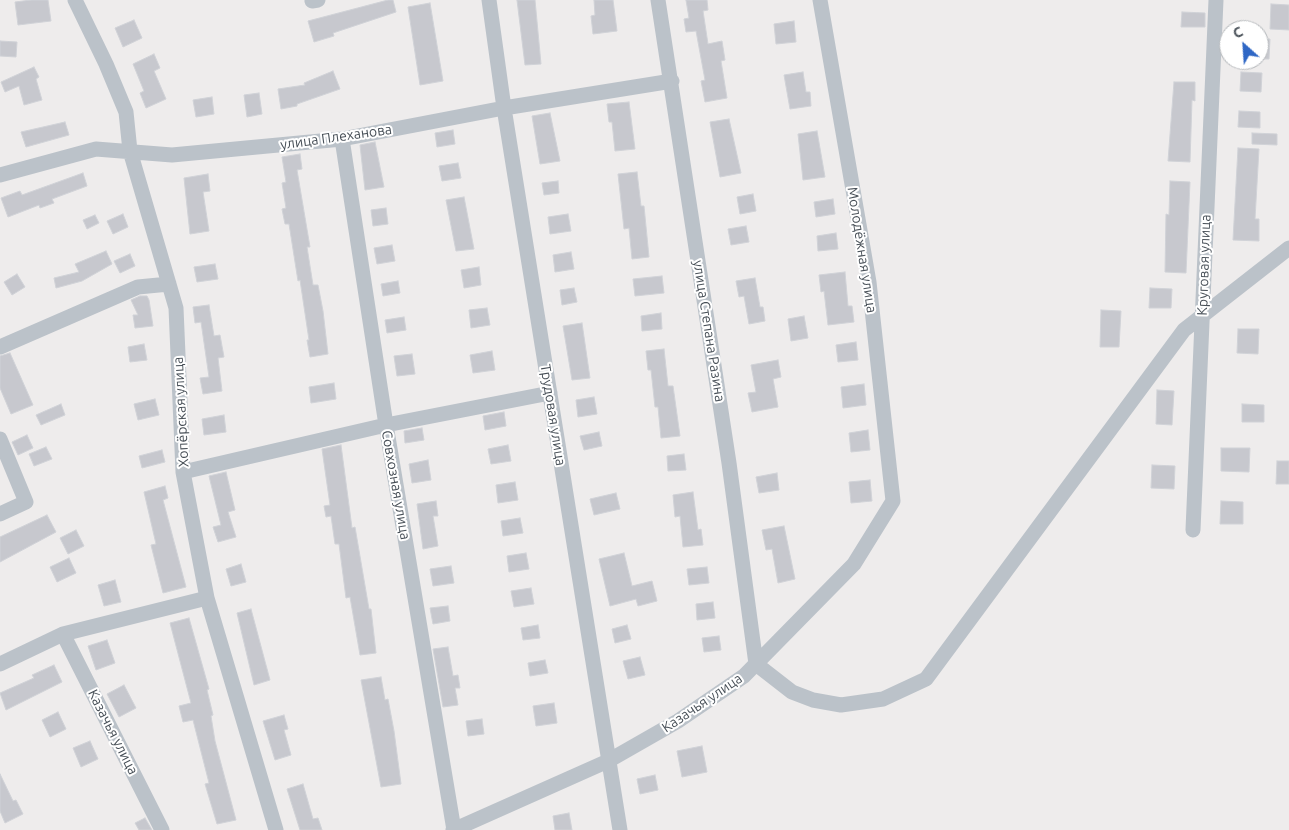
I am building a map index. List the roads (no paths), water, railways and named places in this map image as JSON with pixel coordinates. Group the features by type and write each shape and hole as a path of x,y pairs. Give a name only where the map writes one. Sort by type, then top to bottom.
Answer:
{"street":[{"name":"Хопёрская улица","path":"75,0 106,64 126,112 130,151 176,308 183,472 207,598 276,830"},
{"name":"Трудовая улица","path":"489,0 504,108 620,830"},
{"name":"улица Степана Разина","path":"658,0 672,81 756,664"},
{"name":"Молодёжная улица","path":"820,0 869,282 893,501"},
{"name":"Круговая улица","path":"1193,530 1216,0"},
{"name":"улица Плеханова","path":"0,175 96,149 172,155 342,139 504,108 672,81"},
{"name":"Совхозная улица","path":"342,139 386,426 454,830"},
{"path":"756,664 792,692 813,700 841,705 883,699 926,679 1184,330 1202,318 1289,248"},
{"path":"0,347 138,287 169,284"},
{"path":"183,472 386,426 550,393"},
{"path":"0,439 26,502 0,514"},
{"name":"Казачья улица","path":"454,830 608,761 678,720 744,676 854,564 893,501"},
{"path":"0,664 63,634 207,598"},
{"name":"Казачья улица","path":"63,634 162,830"}]}
